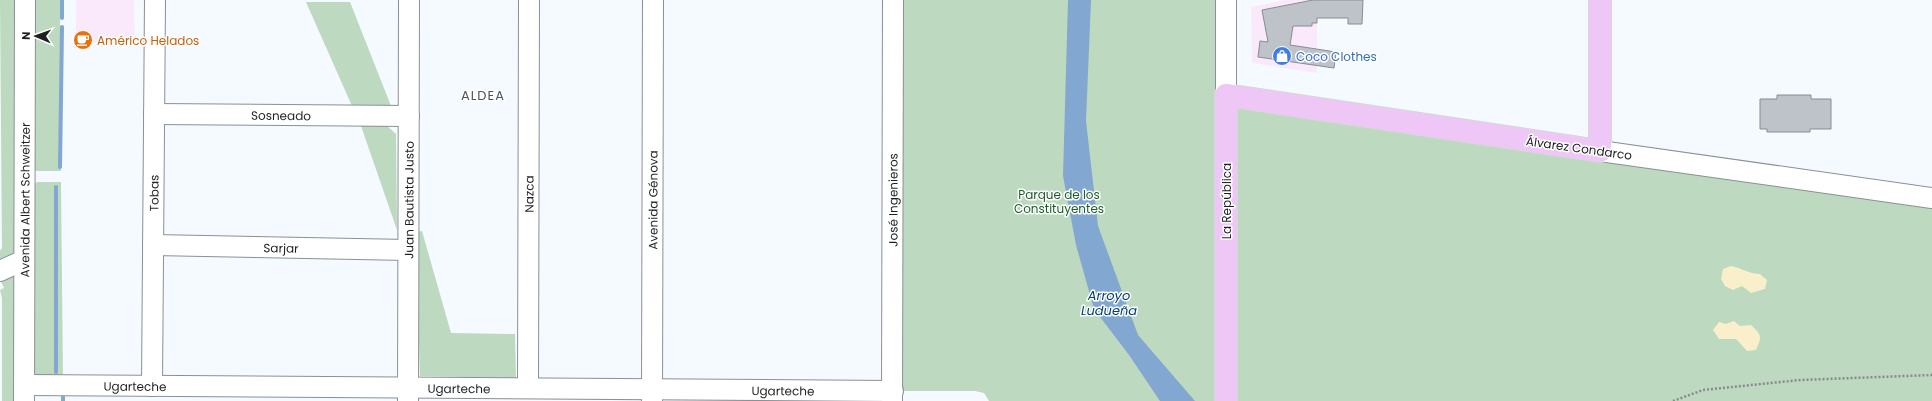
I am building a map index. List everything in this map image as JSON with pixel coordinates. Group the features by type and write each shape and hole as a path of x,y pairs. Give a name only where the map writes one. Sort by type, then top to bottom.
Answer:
{"main road":[{"path":"1600,0 1600,151"},
{"name":"Álvarez Condarco","path":"1226,95 1600,151"},
{"name":"La República","path":"1226,95 1226,401"}],"street":[{"name":"Avenida Albert Schweitzer","path":"24,393 25,0"},
{"name":"Tobas","path":"152,386 155,0"},
{"name":"Juan Bautista Justo","path":"408,394 409,0"},
{"name":"Nazca","path":"528,388 529,0"},
{"name":"Avenida Génova","path":"652,395 653,0"},
{"name":"José Ingenieros","path":"893,396 894,0"},
{"name":"La República","path":"1226,0 1226,95"},
{"name":"Sosneado","path":"154,114 409,116"},
{"name":"Álvarez Condarco","path":"1600,151 1932,198"},
{"name":"Sarjar","path":"153,245 408,250"},
{"path":"0,271 24,260"},
{"name":"Ugarteche","path":"24,393 152,386 408,394 528,388 652,395 893,396"}],"path":[{"path":"1673,401 1702,390 1718,388 1800,380 1932,375"}],"shaded area":[{"path":"76,0 134,0 135,42 76,42"},
{"path":"1285,0 1317,0 1317,73 1252,63 1251,7"}],"green space":[{"path":"0,0 25,0 24,401 2,401 2,298 0,290 4,288 0,279 0,251 2,248"},
{"path":"32,0 60,0 61,171 37,171 32,168"},
{"name":"Parque de los Constituyentes","path":"893,0 1226,0 1226,95 1932,198 1932,401 989,401 984,393 975,391 893,391"},
{"path":"306,2 350,2 391,106 352,106"},
{"path":"360,123 386,125 396,134 397,230"},
{"path":"38,182 61,182 63,380 38,376 32,369 32,184"},
{"path":"422,231 451,333 515,334 516,378 420,376 416,232"}],"sand":[{"path":"1731,266 1760,274 1767,280 1765,289 1751,293 1742,286 1733,290 1725,286 1721,279 1723,269"},
{"path":"1734,321 1740,326 1751,325 1757,331 1760,339 1756,350 1747,351 1736,339 1719,339 1713,330 1719,322 1726,324"}],"water":[{"name":"Arroyo Ludueña","path":"1068,0 1091,0 1086,121 1098,226 1138,335 1195,401 1160,401 1129,355 1094,309 1076,245 1063,176"}],"building":[{"path":"1313,0 1363,0 1362,24 1348,24 1348,18 1317,18 1317,23 1312,23 1312,26 1293,26 1290,45 1336,52 1334,68 1258,57 1260,41 1268,42 1262,10"},
{"path":"1777,95 1811,95 1811,99 1831,99 1831,129 1810,129 1810,132 1767,132 1767,129 1760,129 1760,99 1777,99"}],"waterway":[{"path":"62,0 62,18"},
{"path":"60,167 62,27"},
{"path":"56,187 56,372"}],"place":[{"name":"Américo Helados","path":"83,40"},
{"name":"Coco Clothes","path":"1282,56"}],"district":[{"name":"ALDEA","path":"483,95"}]}
